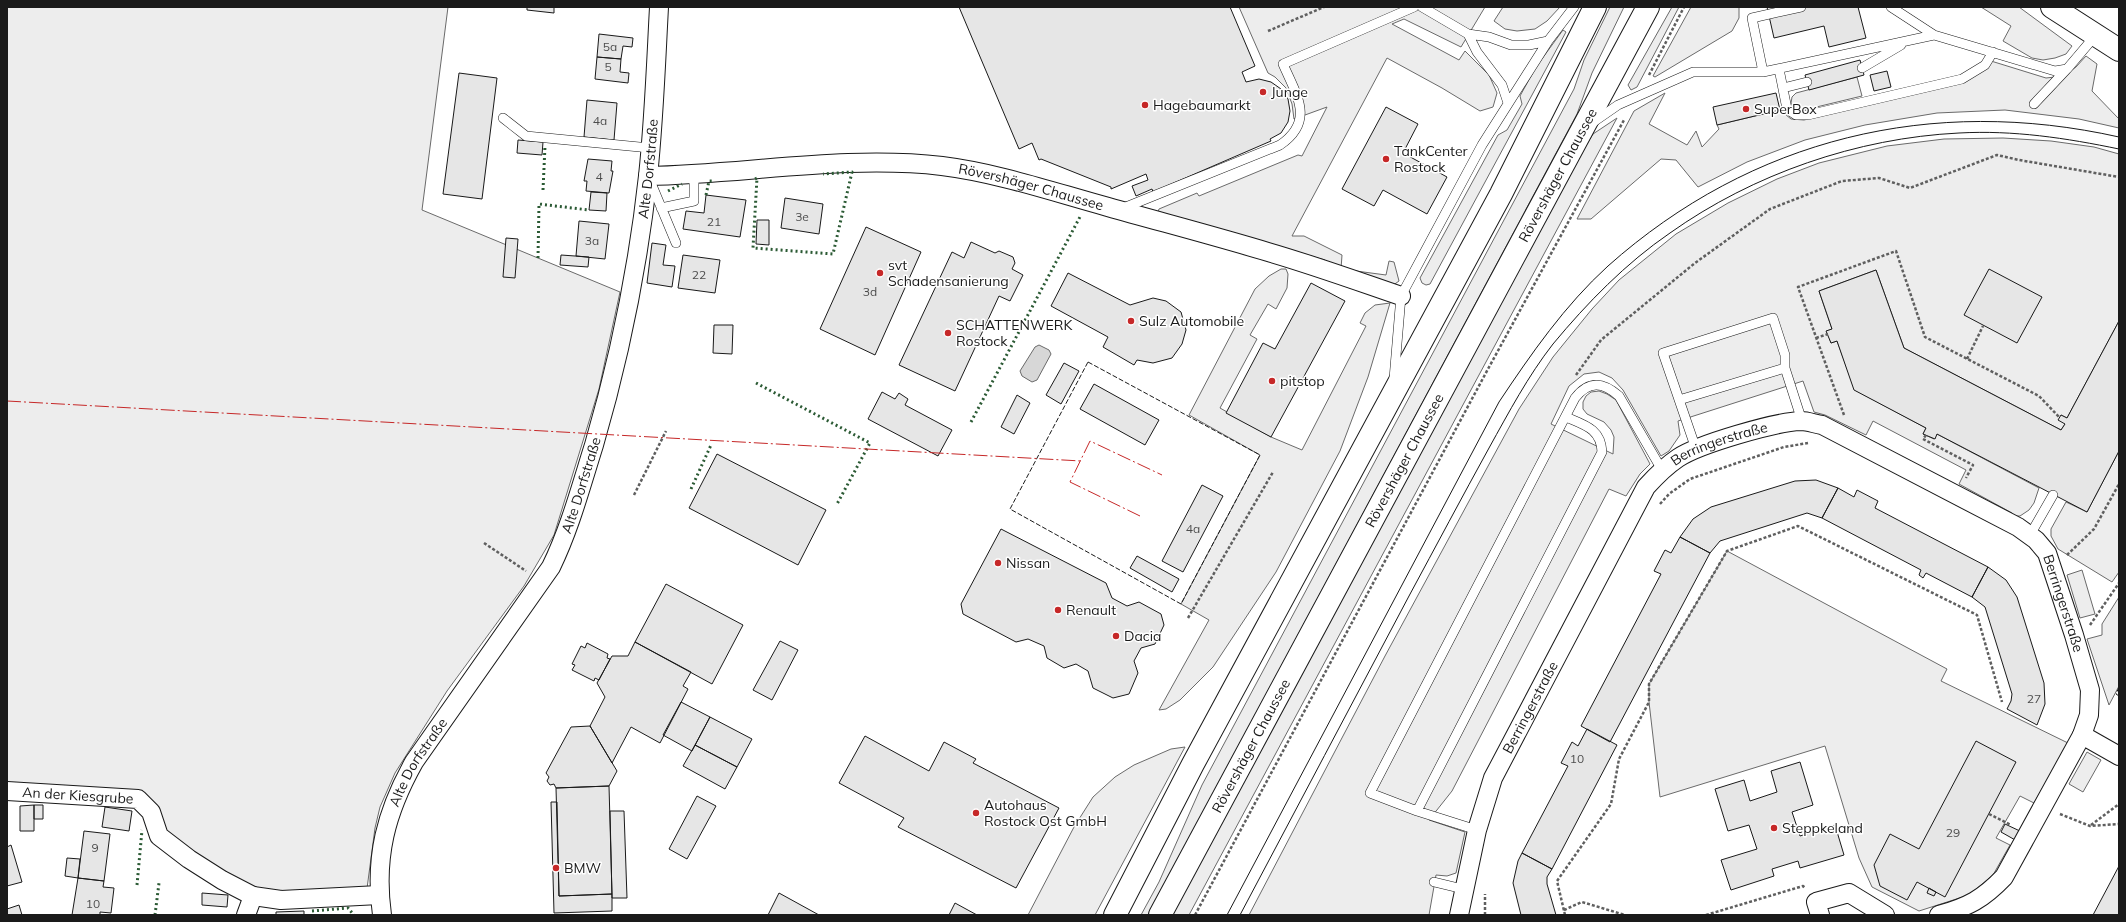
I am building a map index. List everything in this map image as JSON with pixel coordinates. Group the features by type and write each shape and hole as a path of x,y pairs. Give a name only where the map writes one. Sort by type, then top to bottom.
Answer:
{"main road":[{"path":"1115,915 1193,764 1501,194 1595,7"},
{"name":"Rövershäger Chaussee","path":"1160,915 1648,7"},
{"path":"2052,7 2119,50"}],"street":[{"name":"Alte Dorfstraße","path":"382,915 379,895 383,843 388,816 398,790 414,762 551,567 566,532 623,337 635,272 648,176 659,7"},
{"name":"Rövershäger Chaussee","path":"648,176 694,175 836,164 899,163 942,166 1003,178 1270,252 1401,296"},
{"name":"Berringerstraße","path":"1459,915 1463,889 1477,830 1493,778 1646,487 1662,470 1679,458 1696,449 1774,425 1802,421 1822,425 2018,527 2030,536 2047,553 2074,635 2090,690 2089,715 2082,735 2004,877 1988,893 1972,904 1939,915"},
{"path":"2082,735 2119,756"},
{"name":"An der Kiesgrube","path":"7,791 138,799 151,812 159,836 215,876 253,896 281,900 379,895"},
{"path":"1818,909 1849,893 1885,915"},
{"path":"246,915 253,896"}],"lane":[{"path":"1118,210 1280,145 1291,137 1299,126 1301,113 1300,102 1284,64 1414,7"},
{"path":"1422,7 1468,34 1489,37 1511,45 1529,45 1548,41"},
{"path":"1393,395 1395,350 1401,296 1482,145 1548,41 1574,7"},
{"path":"1763,72 1752,18 1801,7"},
{"path":"1891,7 1934,35 1993,52 2040,68 2055,71 2067,69"},
{"path":"1468,34 1477,52 1502,85 1508,103"},
{"path":"1581,130 1618,105 1693,72 1763,72 1934,35"},
{"path":"2034,104 2095,36"},
{"path":"1862,68 1909,40"},
{"path":"1779,68 1787,109 1796,115 1808,115 1962,79 1985,65 1993,52"},
{"path":"1783,88 1807,82"},
{"path":"503,118 526,136 650,148"},
{"path":"662,208 694,201 694,175"},
{"path":"648,176 676,243"},
{"path":"1696,449 1663,353 1773,318 1785,355 1785,368 1802,421"},
{"path":"1679,400 1785,368"},
{"path":"1477,830 1416,811 1370,793 1575,398 1581,390 1588,386 1598,385 1609,387 1619,396 1662,470"},
{"path":"1416,811 1602,452 1601,440 1595,432 1566,416"},
{"path":"2030,536 2053,495"},
{"path":"1434,882 1463,889"}],"path":[{"path":"1268,31 1324,7"},
{"path":"1195,915 1488,370 1638,95 1684,7"},
{"path":"1575,398 1568,386 1601,340 1695,263 1770,209 1842,181 1879,178 1910,188 1998,155 2119,177"},
{"path":"1854,442 1798,287 1896,251 1925,337 2039,396 2060,418"},
{"path":"1967,359 1983,326"},
{"path":"1816,338 1828,334"},
{"path":"634,495 666,432"},
{"path":"1926,435 1923,439 1973,465 1966,479"},
{"path":"1656,509 1669,494 1690,479 1784,447 1807,443 1811,444"},
{"path":"1188,618 1273,472"},
{"path":"2053,570 2094,529 2119,484"},
{"path":"1565,915 1557,880 1610,804 1619,759 1649,702 1649,684 1727,550 1798,526 1977,614 2002,702"},
{"path":"484,542 541,581"},
{"path":"2074,635 2092,623 2119,583"},
{"path":"2090,826 2119,804"},
{"path":"2043,807 2090,826 2119,824"},
{"path":"1989,814 2028,834"},
{"path":"1706,915 1803,886 1818,909"},
{"path":"1485,890 1485,915"},
{"path":"1564,910 1582,902 1625,915"}],"shaded area":[{"path":"7,7 448,7 422,210 620,292 599,389 554,535 524,586 447,691 395,773 380,807 375,828 366,896 281,900 189,859 138,799 7,791"},
{"path":"1239,7 1485,7 1461,47 1404,19 1392,24 1459,60 1465,51 1489,75 1497,93 1493,107 1480,111 1387,58 1292,236 1304,236 1342,255 1341,269 1386,275 1389,261 1394,262 1399,281 1392,286 1327,269 1325,260 1157,214 1159,209 1197,193 1199,196 1298,155 1302,156 1327,107 1294,119 1292,104 1286,88 1275,77 1268,73"},
{"path":"1503,7 1560,7 1547,21 1535,29 1517,31 1505,29 1494,21"},
{"path":"1610,7 1624,7 1592,73 1577,114 1148,915 1141,915 1159,882 1202,785 1574,89 1584,60"},
{"path":"1672,7 1679,7 1637,87 1631,90 1628,85"},
{"path":"1691,7 1739,7 1739,18 1732,31 1655,77 1653,76"},
{"path":"1981,7 2019,7 2072,46 2066,54 2055,58 2043,60 2032,58 2003,41 2011,26"},
{"path":"1563,30 1566,32 1430,284 1426,285 1422,283 1420,278 1498,135 1507,130 1522,104 1520,96 1536,67"},
{"path":"2086,56 2097,64 2092,91 2119,119 2119,128 2079,119 2005,110 1937,113 1865,125 1805,140 1747,162 1698,187 1676,160 1661,159 1591,219 1577,219 1634,111 1665,93 1649,124 1687,145 1696,131 1702,147 1719,129 1717,125 1780,110 1791,119 1804,120 1965,82 1991,61 2046,78 2064,76 2076,67"},
{"path":"1857,77 1862,96 1800,111 1794,108 1791,103 1792,97 1796,93"},
{"path":"1617,118 1189,915 1172,915 1586,145 1593,134"},
{"path":"2003,138 2051,141 2094,147 2119,154 2119,321 2067,418 2061,415 2065,424 2061,430 1904,348 1876,270 1819,291 1832,329 1827,331 1831,343 1837,341 1855,390 1926,428 1923,434 1934,439 1937,434 2039,488 2034,503 2029,510 2020,516 2013,516 2012,513 1959,484 1966,470 1873,421 1866,435 1825,415 1814,412 1803,381 1678,421 1680,435 1669,451 1661,456 1623,390 1612,378 1599,372 1584,374 1569,386 1551,424 1613,454 1614,437 1611,430 1604,422 1587,414 1583,409 1583,402 1586,396 1591,392 1599,391 1607,394 1616,400 1650,464 1640,474 1626,496 1609,489 1452,791 1429,820 1465,832 1456,873 1447,876 1436,875 1429,915 1249,915 1385,656 1519,409 1553,357 1592,309 1619,280 1676,234 1728,203 1777,179 1819,163 1887,146 1944,139"},
{"path":"1281,269 1286,269 1288,274 1287,288 1276,309 1268,304 1250,335 1257,339 1220,408 1271,437 1302,450 1366,326 1360,323 1365,313 1375,305 1390,303 1368,377 1340,451 1276,572 1213,667 1180,700 1166,709 1159,710 1209,620 1181,604 1260,455 1189,415 1255,289 1269,276"},
{"path":"1039,345 1049,350 1051,354 1037,380 1032,382 1022,376 1020,371 1035,347"},
{"path":"2119,451 2119,572 2112,582 2058,549 2051,536 2051,529 2066,502 2087,512"},
{"path":"1727,551 1947,669 1941,681 2068,743 2034,803 2020,796 1996,838 2010,845 1993,875 1969,895 1919,911 1872,887 1859,858 1825,746 1660,797 1649,702 1649,684"},
{"path":"2082,570 2095,614 2080,618 2067,575"},
{"path":"2119,597 2119,686 2109,705 2087,639 2102,635 2102,624"},
{"path":"1185,747 1095,915 1028,915 1074,827 1093,797 1115,777 1134,765 1171,749"},
{"path":"2087,752 2101,760 2083,792 2069,784"}],"building":[{"path":"527,7 554,7 554,13 527,10"},
{"name":"Hagebaumarkt","path":"959,7 1230,7 1255,66 1242,72 1246,82 1259,79 1271,82 1281,89 1288,99 1290,111 1288,122 1281,133 1270,139 1271,141 1153,192 1152,189 1136,196 1132,186 1148,180 1146,174 1111,189 1111,187 1041,159 1039,160 1032,143 1019,149"},
{"path":"1767,7 1858,7 1866,38 1829,47 1824,26 1774,38"},
{"path":"599,34 633,38 632,47 623,46 621,59 597,57"},
{"path":"597,57 621,59 620,72 629,73 628,83 595,79"},
{"path":"1860,60 1864,75 1809,90 1805,75"},
{"path":"1887,71 1891,87 1874,91 1870,75"},
{"path":"459,73 497,78 482,199 443,194"},
{"name":"SuperBox","path":"1776,93 1780,110 1717,125 1713,107"},
{"path":"587,100 617,103 614,140 584,137"},
{"name":"TankCenter Rostock","path":"1386,107 1418,124 1403,153 1447,177 1427,214 1383,190 1374,206 1342,189"},
{"path":"518,140 543,142 542,155 517,153"},
{"path":"588,159 612,161 611,171 613,171 609,193 586,191 587,181 584,181"},
{"path":"591,192 607,193 606,211 589,210"},
{"path":"706,195 746,200 740,237 683,229 686,211 704,213"},
{"path":"785,198 823,204 819,234 781,228"},
{"path":"757,220 769,220 769,245 756,244"},
{"path":"579,221 609,224 605,259 576,256"},
{"path":"866,227 921,252 875,355 820,329"},
{"path":"506,238 518,239 515,278 503,277"},
{"name":"SCHATTENWERK Rostock","path":"971,242 995,253 999,251 1013,257 1015,263 1012,269 1023,275 1010,301 999,296 955,391 899,365 952,252 964,258"},
{"path":"652,243 666,245 663,265 675,266 672,287 647,283"},
{"path":"561,255 589,257 588,267 560,265"},
{"path":"683,255 720,260 715,293 678,288"},
{"path":"1989,269 2042,297 2017,343 1964,315"},
{"path":"1876,270 1904,348 2061,430 2065,424 2058,420 2061,415 2067,418 2119,321 2119,451 2087,512 1937,434 1935,439 1923,434 1926,428 1854,390 1837,341 1831,343 1826,331 1832,329 1819,291"},
{"name":"Sulz Automobile","path":"1068,273 1130,305 1153,298 1166,301 1181,312 1186,330 1182,344 1172,358 1153,363 1137,360 1134,365 1103,347 1108,337 1051,306"},
{"name":"pitstop","path":"1311,283 1345,301 1271,437 1226,413 1263,343 1275,349"},
{"path":"714,325 733,325 732,354 713,353"},
{"path":"1064,363 1079,371 1061,404 1046,395"},
{"path":"1094,384 1159,420 1145,445 1080,409"},
{"path":"882,392 895,399 899,393 908,399 905,405 952,430 938,456 868,419"},
{"path":"1017,395 1030,403 1014,434 1001,427"},
{"path":"717,454 826,510 798,565 689,508"},
{"path":"1816,480 1838,488 1822,518 1807,513 1720,541 1710,553 1680,537 1693,519 1711,507 1795,481"},
{"path":"1202,485 1223,496 1183,572 1162,561"},
{"path":"1838,488 1854,497 1857,490 1878,501 1875,508 1988,567 1972,597 1926,573 1923,578 1919,575 1921,570 1822,518"},
{"name":"Renault","path":"1001,529 1106,583 1112,598 1127,606 1139,602 1161,614 1164,625 1155,644 1141,648 1134,661 1138,673 1129,694 1113,698 1093,688 1088,671 1076,664 1064,668 1047,658 1044,646 1028,639 1016,642 963,614 961,604"},
{"path":"1680,537 1710,553 1610,742 1581,726 1661,574 1654,571 1665,550 1671,553"},
{"path":"1137,556 1179,579 1172,592 1130,568"},
{"path":"1988,567 2006,580 2017,597 2044,683 2045,704 2037,725 2007,709 2011,701 2012,694 1985,607 1972,597"},
{"path":"666,584 743,625 712,684 635,642"},
{"path":"780,641 798,650 772,700 753,690"},
{"path":"635,642 691,672 683,686 688,689 660,743 631,727 612,763 590,726 605,697 597,683 612,656 628,656"},
{"path":"587,643 608,654 607,658 610,659 599,680 595,678 594,681 572,670 575,665 572,664 581,646 585,648"},
{"path":"681,702 710,717 692,751 663,735"},
{"path":"710,717 752,739 737,767 695,745"},
{"path":"590,726 617,771 609,786 556,788 554,784 550,785 547,781 549,777 546,773 571,727"},
{"path":"1587,729 1617,745 1552,869 1522,853 1568,766 1561,763 1572,742 1578,746"},
{"name":"Autohaus Rostock Ost GmbH","path":"865,736 929,771 944,742 976,759 973,763 1059,808 1016,888 898,827 904,818 839,783"},
{"path":"1976,741 2016,762 1945,897 1917,882 1907,900 1880,886 1874,865 1890,834 1919,849"},
{"path":"695,745 737,767 725,789 683,766"},
{"name":"Steppkeland","path":"1800,762 1813,805 1792,812 1800,836 1835,825 1844,855 1800,868 1798,861 1772,869 1774,876 1731,890 1721,860 1757,849 1749,825 1728,831 1715,789 1744,780 1750,801 1777,792 1771,771"},
{"path":"609,786 612,894 559,896 556,788"},
{"path":"697,796 716,806 687,859 669,849"},
{"path":"551,802 557,802 559,896 612,894 612,911 554,913"},
{"path":"34,805 43,805 43,819 34,819"},
{"path":"34,805 34,831 20,831 20,806"},
{"path":"105,807 132,811 129,831 102,827"},
{"path":"610,811 624,811 627,898 612,898"},
{"path":"2005,824 2022,832 2017,841 2001,832"},
{"path":"84,831 110,834 104,881 78,878"},
{"path":"11,845 22,882 7,886 7,847"},
{"path":"1522,853 1552,869 1547,877 1547,884 1556,915 1521,915 1513,883 1518,861"},
{"path":"67,858 80,859 78,878 65,876"},
{"path":"2119,866 2119,915 2093,915"},
{"path":"78,878 104,881 103,887 114,888 111,913 100,912 100,915 72,915"},
{"path":"1929,888 1936,892 1934,896 1927,893"},
{"path":"202,893 228,895 227,907 202,905"},
{"path":"779,893 819,915 768,915"},
{"path":"955,903 977,915 949,915"},
{"path":"19,905 22,915 7,915 7,909"},
{"path":"304,911 304,915 276,915 276,912"}],"tram line":[{"path":"1227,915 1499,402 1549,331 1577,297 1608,266 1664,222 1722,186 1784,158 1847,138 1913,126 1981,121 2049,125 2119,137"},
{"path":"1240,915 1409,596 1519,394 1553,344 1593,299 1623,270 1670,233 1702,212 1736,193 1807,163 1845,151 1882,142 1921,136 1979,132 2039,136 2079,141 2119,149"}],"hedge":[{"path":"543,190 545,146"},
{"path":"755,179 757,178 753,248 833,254 852,172 823,174"},
{"path":"706,195 709,181 712,181"},
{"path":"668,191 682,184"},
{"path":"538,258 539,204 589,210"},
{"path":"971,422 1081,215"},
{"path":"756,383 870,443 837,504"},
{"path":"691,489 711,445"},
{"path":"137,885 142,830"},
{"path":"155,915 159,883"},
{"path":"312,911 348,908 354,915"}],"fence":[{"path":"1088,362 1260,455 1181,604 1010,509 1088,362"},
{"path":"2119,687 2116,694 2119,696"}],"power":[{"path":"7,401 1081,461"},
{"path":"1140,516 1070,482 1090,441 1162,475"}],"place":[{"name":"Junge","path":"1263,92"},
{"name":"Hagebaumarkt","path":"1145,105"},
{"name":"SuperBox","path":"1746,109"},
{"name":"TankCenter Rostock","path":"1386,159"},
{"name":"svt Schadensanierung","path":"880,273"},
{"name":"Sulz Automobile","path":"1131,321"},
{"name":"SCHATTENWERK Rostock","path":"948,333"},
{"name":"pitstop","path":"1272,381"},
{"name":"Nissan","path":"998,563"},
{"name":"Renault","path":"1058,610"},
{"name":"Dacia","path":"1116,636"},
{"name":"Autohaus Rostock Ost GmbH","path":"976,813"},
{"name":"Steppkeland","path":"1774,828"},
{"name":"BMW","path":"556,868"}]}
